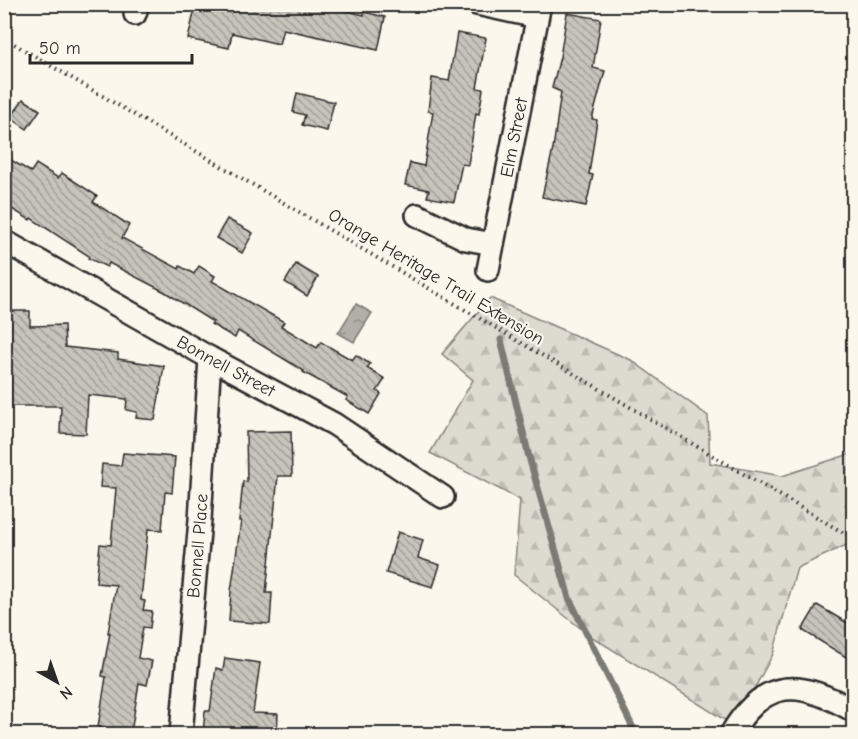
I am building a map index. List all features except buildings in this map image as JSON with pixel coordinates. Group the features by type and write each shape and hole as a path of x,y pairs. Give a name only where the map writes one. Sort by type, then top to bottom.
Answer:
{"street":[{"path":"477,4 538,11"},
{"name":"Elm Street","path":"488,270 538,11"},
{"path":"417,215 466,238 493,244"},
{"name":"Bonnell Street","path":"4,241 210,358 334,424 443,497"},
{"name":"Bonnell Place","path":"181,735 200,520 210,358"},
{"path":"731,735 749,708 775,690 798,687 836,701 854,711"}],"path":[{"name":"Orange Heritage Trail Extension","path":"4,39 854,539"}],"green space":[{"path":"490,298 631,360 708,416 710,463 782,476 853,453 853,542 797,568 773,654 734,726 589,635 514,575 520,500 430,453 473,380 442,354"}],"water":[{"path":"356,304 372,313 354,342 338,333"}],"waterway":[{"path":"501,340 528,453 569,598 636,734"}]}
